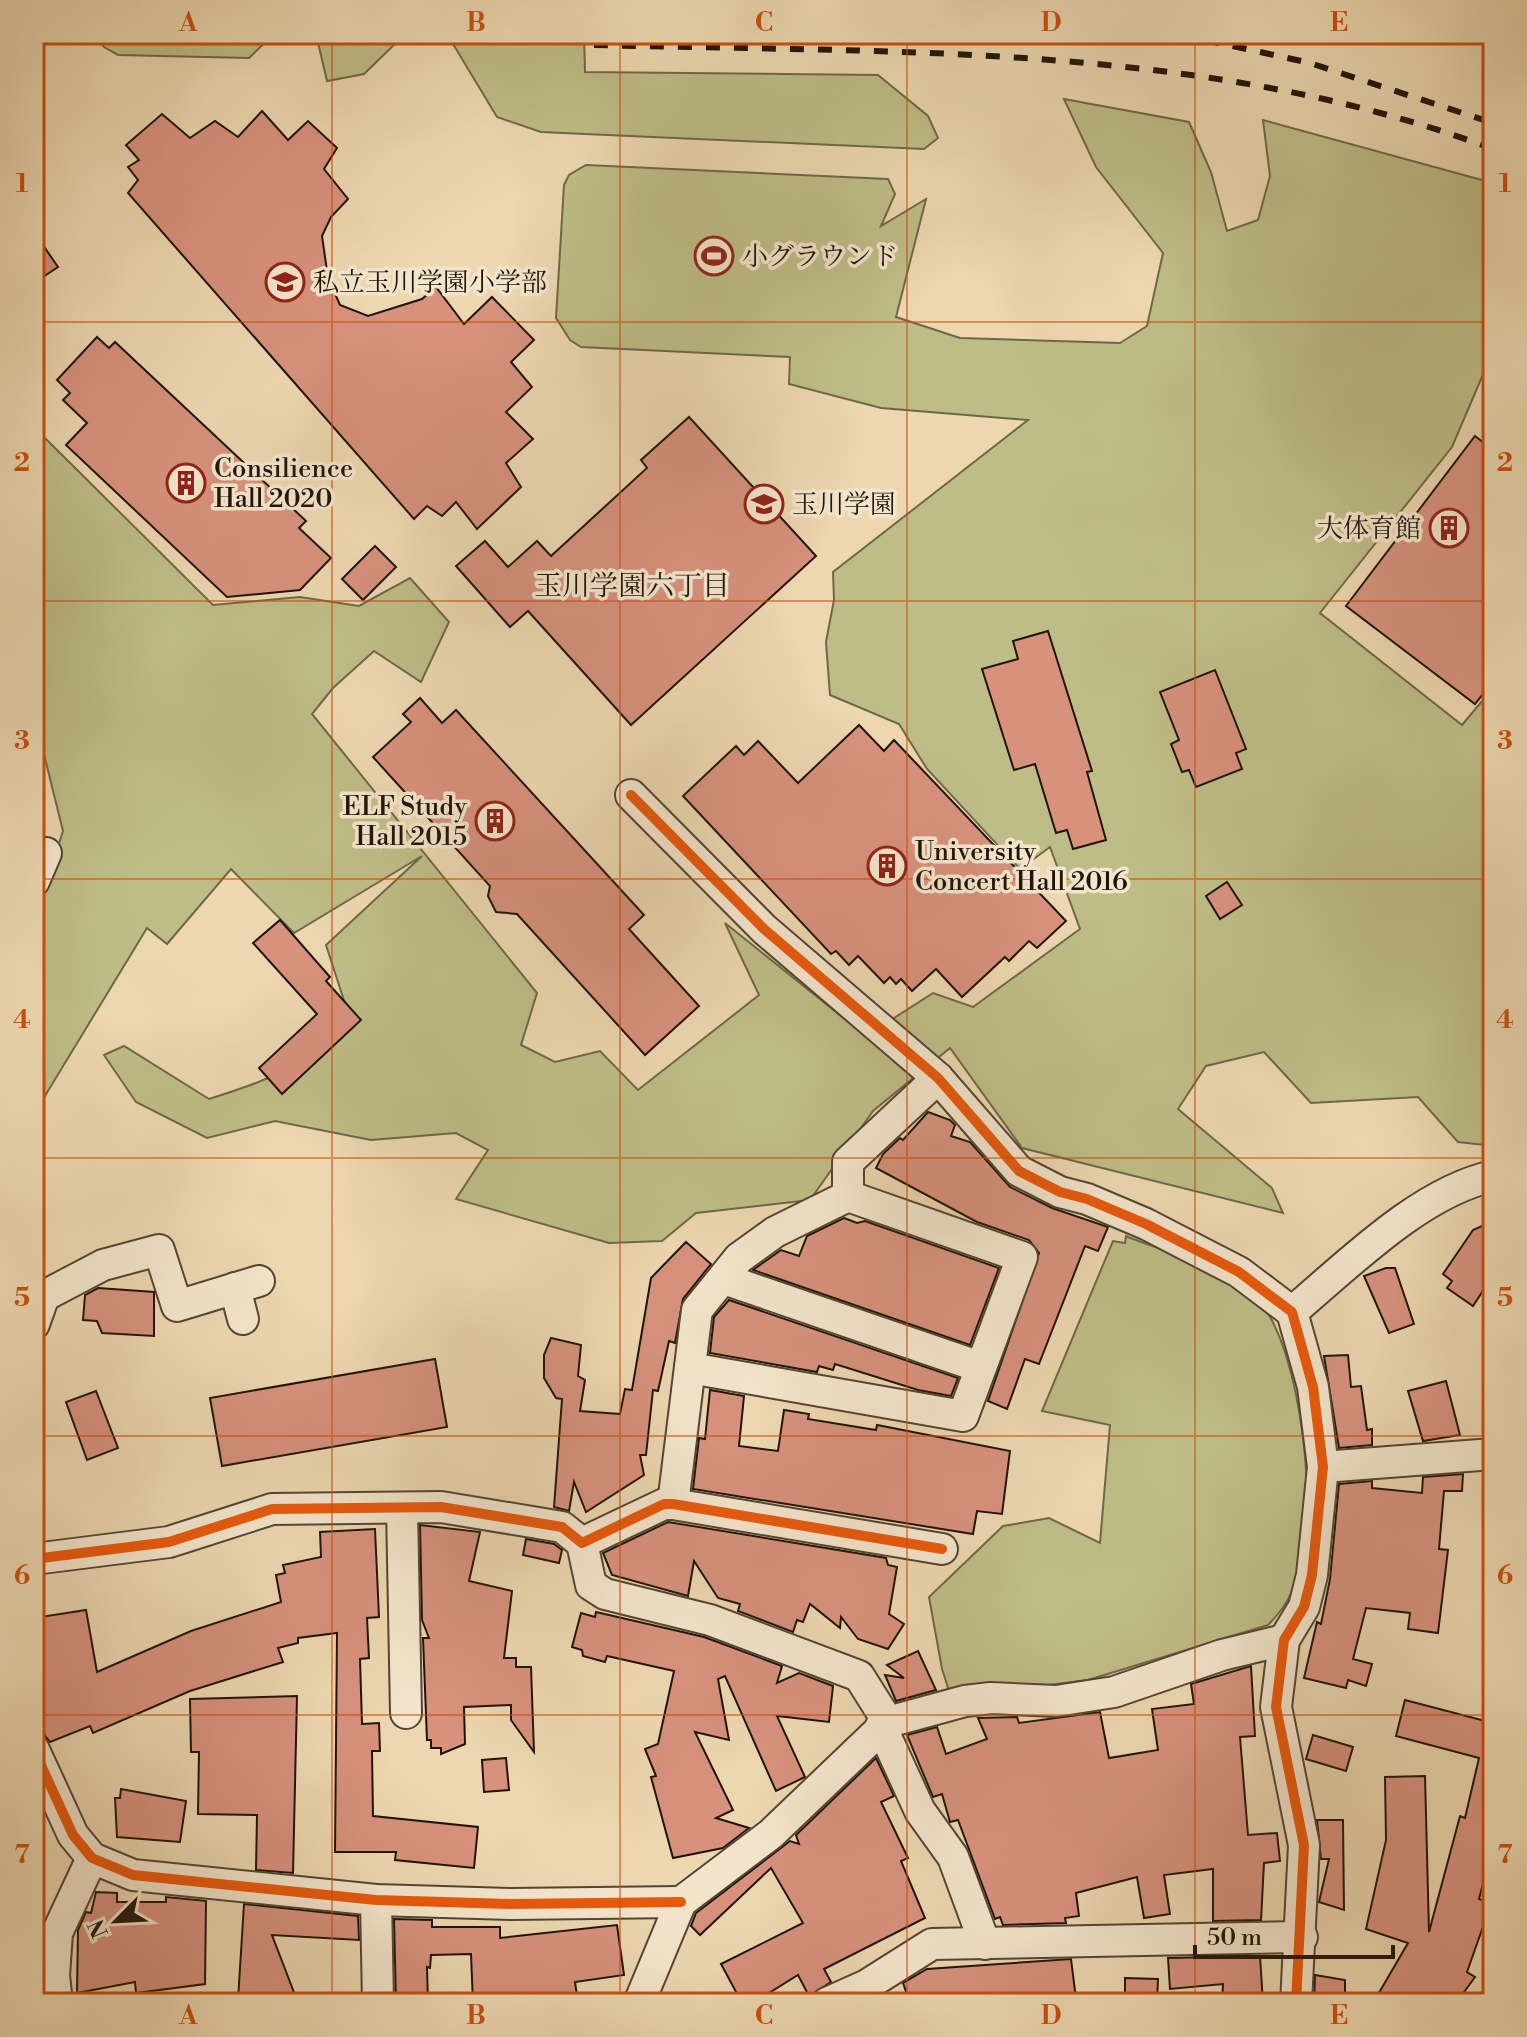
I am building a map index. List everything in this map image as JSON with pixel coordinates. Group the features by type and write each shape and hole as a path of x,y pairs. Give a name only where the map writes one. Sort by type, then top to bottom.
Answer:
{"street":[{"path":"631,795 764,929 938,1078 1019,1171 1060,1192 1087,1199 1146,1224 1239,1272 1292,1312 1313,1387 1323,1467 1312,1575 1304,1607 1284,1640 1276,1707 1304,1845 1302,1937 1296,2003"},
{"path":"34,881 46,853"},
{"path":"848,1196 848,1162 938,1078"},
{"path":"1292,1312 1418,1210 1475,1180 1493,1176"},
{"path":"673,1504 697,1310 739,1258 775,1232 848,1196 1022,1257 963,1416 690,1368"},
{"path":"34,1324 44,1296 103,1265 159,1250 177,1306 247,1284 243,1319"},
{"path":"724,1279 980,1367"},
{"path":"1323,1467 1493,1454"},
{"path":"582,1543 664,1504 673,1504 942,1549"},
{"path":"34,1559 169,1542 272,1509 441,1507 562,1527 582,1543 591,1585 605,1594 710,1620 859,1676 884,1724 920,1811 953,1857 985,1944"},
{"path":"402,1508 406,1713"},
{"path":"641,2003 681,1902 771,1834 884,1724 965,1701 991,1698 1056,1701 1114,1692 1233,1651 1284,1640"},
{"path":"34,1750 73,1835 92,1858 133,1875 376,1900 511,1904 681,1902"},
{"path":"57,2003 54,1975 57,1933 92,1858"},
{"path":"376,1900 378,2003"},
{"path":"827,2003 867,1994 932,1944 1302,1937"}],"shaded area":[{"path":"94,34 274,34 249,58 118,55 104,47"},
{"path":"316,34 409,34 402,37 364,74 327,81"},
{"path":"447,34 584,34 585,72 878,75 928,116 938,138 924,149 541,132 497,117"},
{"path":"1064,99 1189,122 1211,172 1227,231 1258,220 1270,176 1263,120 1493,183 1493,351 1452,447 1320,613 1462,725 1493,688 1493,1146 1458,1142 1418,1097 1311,1103 1264,1052 1206,1066 1178,1109 1272,1188 1283,1213 1022,1148 950,1048 873,1111 810,1200 696,1213 662,1241 609,1243 456,1199 488,1150 456,1133 371,1140 275,1121 207,1138 136,1102 104,1055 124,1046 209,1099 286,1070 332,1036 350,1019 326,945 422,856 294,933 231,869 167,944 147,928 34,1114 34,921 63,831 34,714 34,432 46,439 213,605 300,597 359,606 410,578 449,622 421,682 374,651 333,688 312,714 537,993 521,1045 555,1062 600,1051 638,1090 759,995 725,923 866,1036 933,993 973,1007 1080,929 1050,847 1020,869 927,769 899,724 830,695 826,642 834,600 833,572 1028,420 881,408 789,384 790,357 581,347 570,340 556,318 564,185 569,175 586,165 888,179 895,194 881,226 926,199 896,317 960,338 1120,343 1147,326 1163,253 1096,167"},
{"path":"1126,1236 1198,1262 1233,1279 1261,1303 1275,1326 1296,1393 1306,1471 1305,1541 1295,1585 1284,1606 1268,1625 1088,1680 951,1697 942,1669 929,1597 1003,1526 1049,1518 1100,1543 1110,1425 1042,1411 1113,1241 1125,1243"}],"building":[{"path":"262,111 288,140 308,121 337,148 324,169 348,199 331,217 322,236 328,278 340,305 368,316 422,299 436,287 464,324 492,297 534,340 511,362 532,387 506,412 533,439 506,463 521,487 477,529 456,502 442,516 427,506 414,519 128,193 138,180 128,167 139,160 126,145 162,114 190,138 215,121 238,137"},
{"path":"34,232 58,267 34,283"},
{"name":"Consilience Hall 2020","path":"97,337 109,348 115,342 306,521 299,528 331,558 300,590 227,597 66,445 87,423 63,400 70,393 57,380"},
{"path":"689,417 816,556 631,725 528,611 510,627 456,566 485,541 508,567 537,541 551,556 647,468 641,460"},
{"name":"大体育館","path":"1475,436 1493,450 1493,681 1475,704 1346,606"},
{"path":"375,546 396,567 363,600 342,579"},
{"path":"1048,631 1092,771 1087,772 1106,840 1073,849 1067,830 1056,833 1035,764 1014,770 982,669 1018,659 1013,641"},
{"path":"1215,670 1246,749 1236,753 1242,769 1196,787 1189,770 1182,772 1171,744 1179,740 1160,692"},
{"name":"ELF Study Hall 2015","path":"420,698 442,723 456,710 644,915 629,929 699,1006 645,1055 517,914 496,912 488,896 490,886 373,757 411,722 403,714"},
{"name":"University Concert Hall 2016","path":"859,725 884,751 894,740 1066,921 1037,948 1029,941 1009,961 1005,957 962,997 936,969 912,991 901,979 896,984 890,977 884,983 858,956 849,965 836,951 831,954 683,796 736,746 744,755 758,741 798,783"},
{"path":"1227,882 1242,905 1220,919 1206,896"},
{"path":"280,920 330,977 326,981 361,1020 282,1094 259,1068 317,1014 253,943"},
{"path":"928,1112 950,1120 955,1125 951,1136 970,1142 1010,1187 1052,1208 1108,1227 1098,1251 1085,1246 1039,1364 1025,1359 1007,1409 988,1401 1039,1253 1029,1240 977,1222 876,1168 883,1154 900,1138 903,1140"},
{"path":"844,1218 857,1223 865,1221 999,1268 970,1345 753,1270 781,1250 799,1256 807,1236"},
{"path":"1493,1221 1493,1291 1486,1286 1473,1306 1447,1288 1452,1281 1443,1274 1473,1230"},
{"path":"686,1242 711,1264 683,1299 675,1343 669,1341 658,1391 653,1390 646,1455 640,1455 644,1475 586,1512 574,1482 569,1511 554,1507 562,1399 556,1398 544,1378 544,1355 551,1338 581,1345 578,1376 585,1380 580,1411 620,1414 625,1389 632,1390 651,1278"},
{"path":"1395,1268 1414,1324 1389,1333 1364,1276"},
{"path":"98,1288 154,1292 154,1336 102,1333 97,1321 83,1320 85,1295"},
{"path":"729,1300 958,1378 951,1396 918,1390 835,1364 833,1370 819,1366 817,1372 710,1353 714,1317"},
{"path":"1348,1355 1351,1387 1361,1386 1367,1430 1372,1429 1372,1445 1339,1448 1324,1356"},
{"path":"435,1359 447,1427 222,1466 210,1398"},
{"path":"1446,1381 1460,1435 1423,1441 1408,1391"},
{"path":"710,1390 744,1396 739,1446 778,1451 784,1410 809,1414 808,1419 876,1430 877,1425 1010,1451 1002,1514 977,1511 973,1534 693,1489 699,1438 705,1439"},
{"path":"96,1391 118,1448 87,1460 66,1402"},
{"path":"1463,1474 1462,1491 1444,1491 1439,1549 1448,1550 1438,1633 1408,1629 1410,1613 1366,1608 1353,1659 1372,1664 1366,1686 1348,1680 1346,1688 1304,1678 1317,1622 1321,1624 1330,1579 1339,1484 1372,1481 1372,1488 1422,1493 1423,1477"},
{"path":"668,1522 886,1558 888,1565 897,1567 889,1614 904,1624 888,1649 858,1639 841,1617 840,1628 810,1604 803,1622 797,1620 793,1632 738,1611 740,1604 718,1598 694,1561 688,1596 612,1575 603,1553"},
{"path":"420,1525 480,1532 469,1581 512,1591 504,1658 516,1658 516,1667 531,1667 534,1752 511,1720 511,1705 464,1707 465,1744 441,1754 441,1748 431,1748 431,1740 427,1740 423,1638 429,1638 422,1620"},
{"path":"375,1529 379,1617 367,1618 369,1658 360,1659 362,1724 379,1723 380,1751 372,1751 373,1816 478,1827 474,1868 395,1860 396,1852 335,1852 337,1633 298,1638 298,1643 278,1648 283,1662 190,1691 93,1733 90,1726 50,1742 45,1736 34,1709 34,1618 86,1610 97,1672 191,1631 281,1602 276,1575 285,1573 283,1565 321,1557 320,1532"},
{"path":"526,1539 554,1544 562,1550 559,1563 523,1555"},
{"path":"596,1612 704,1637 782,1666 777,1683 799,1673 833,1686 829,1722 777,1716 805,1777 776,1791 725,1676 718,1679 729,1740 695,1732 733,1810 716,1818 749,1828 723,1848 673,1858 651,1777 656,1776 645,1749 658,1744 674,1671 607,1656 605,1662 583,1656 582,1650 572,1647 581,1613 595,1617"},
{"path":"918,1651 936,1690 896,1701 885,1675 904,1678 887,1665"},
{"path":"1251,1666 1255,1736 1240,1737 1248,1835 1277,1833 1280,1861 1264,1863 1261,1920 1213,1921 1213,1869 1164,1875 1170,1914 1144,1918 1137,1877 1076,1893 1079,1916 1065,1918 1066,1923 1003,1925 1000,1917 995,1919 958,1820 950,1822 942,1794 933,1797 907,1735 937,1727 946,1754 987,1739 978,1718 1017,1717 1019,1723 1100,1712 1109,1758 1158,1750 1152,1709 1194,1704 1191,1684"},
{"path":"297,1696 293,1873 256,1870 257,1815 198,1814 199,1752 191,1752 190,1699"},
{"path":"1405,1700 1493,1723 1493,1846 1479,1899 1491,1904 1467,1972 1475,1977 1456,2003 1373,2003 1408,1943 1366,1929 1386,1840 1385,1777 1425,1776 1429,1932 1460,1816 1465,1818 1479,1758 1396,1736"},
{"path":"1313,1735 1353,1747 1346,1771 1306,1759"},
{"path":"506,1758 509,1790 484,1792 482,1760"},
{"path":"876,1758 894,1796 881,1802 908,1858 901,1861 925,1918 824,1969 831,1982 809,1996 798,1975 753,2003 742,2003 721,1964 803,1923 771,1868 700,1935 691,1926 696,1913 790,1841 799,1844 796,1835"},
{"path":"121,1789 186,1801 180,1842 117,1837 115,1798 120,1798"},
{"path":"1317,1820 1343,1820 1344,1910 1319,1902 1329,1859 1321,1859"},
{"path":"96,1892 117,1893 117,1902 166,1902 166,1897 206,1901 205,1984 136,1993 135,1982 77,1993 78,1930 86,1912 91,1913"},
{"path":"244,1904 358,1916 359,1940 272,1935 298,2003 262,2003 260,1997 238,2000"},
{"path":"394,1919 432,1920 432,1927 500,1927 500,1938 617,1925 624,1975 575,1982 578,2003 473,2003 471,1954 431,1955 430,1968 427,1967 428,2003 396,2003"},
{"path":"1260,1956 1263,2003 1222,2003 1223,1984 1170,1989 1168,1958"},
{"path":"1071,1959 1075,1991 1082,2003 1035,2003 1038,1993 910,2003 903,1983 927,1969"},
{"path":"1315,1975 1345,1980 1345,2003 1314,2003"},
{"path":"1125,1978 1158,1979 1157,2003 1125,2003"}],"railway":[{"path":"1178,34 1310,63 1493,123"},
{"path":"594,45 935,53 1162,71 1274,89 1385,114 1493,149"}],"cycle path":[{"path":"631,795 764,929 938,1078 1019,1171 1060,1192 1087,1199 1146,1224 1239,1272 1292,1312 1313,1387 1323,1467 1312,1575 1304,1607 1284,1640 1276,1707 1304,1845 1296,2003"},
{"path":"34,1559 169,1542 272,1509 441,1507 562,1527 582,1543 664,1504 942,1549"},
{"path":"34,1750 73,1835 92,1858 133,1875 376,1900 511,1904 681,1902"}],"place":[{"name":"小グラウンド","path":"714,256"},
{"name":"私立玉川学園小学部","path":"285,282"},
{"name":"Consilience Hall 2020","path":"186,483"},
{"name":"玉川学園","path":"764,504"},
{"name":"大体育館","path":"1449,528"},
{"name":"ELF Study Hall 2015","path":"495,821"},
{"name":"University Concert Hall 2016","path":"887,866"}],"district":[{"name":"玉川学園六丁目","path":"632,585"}]}
